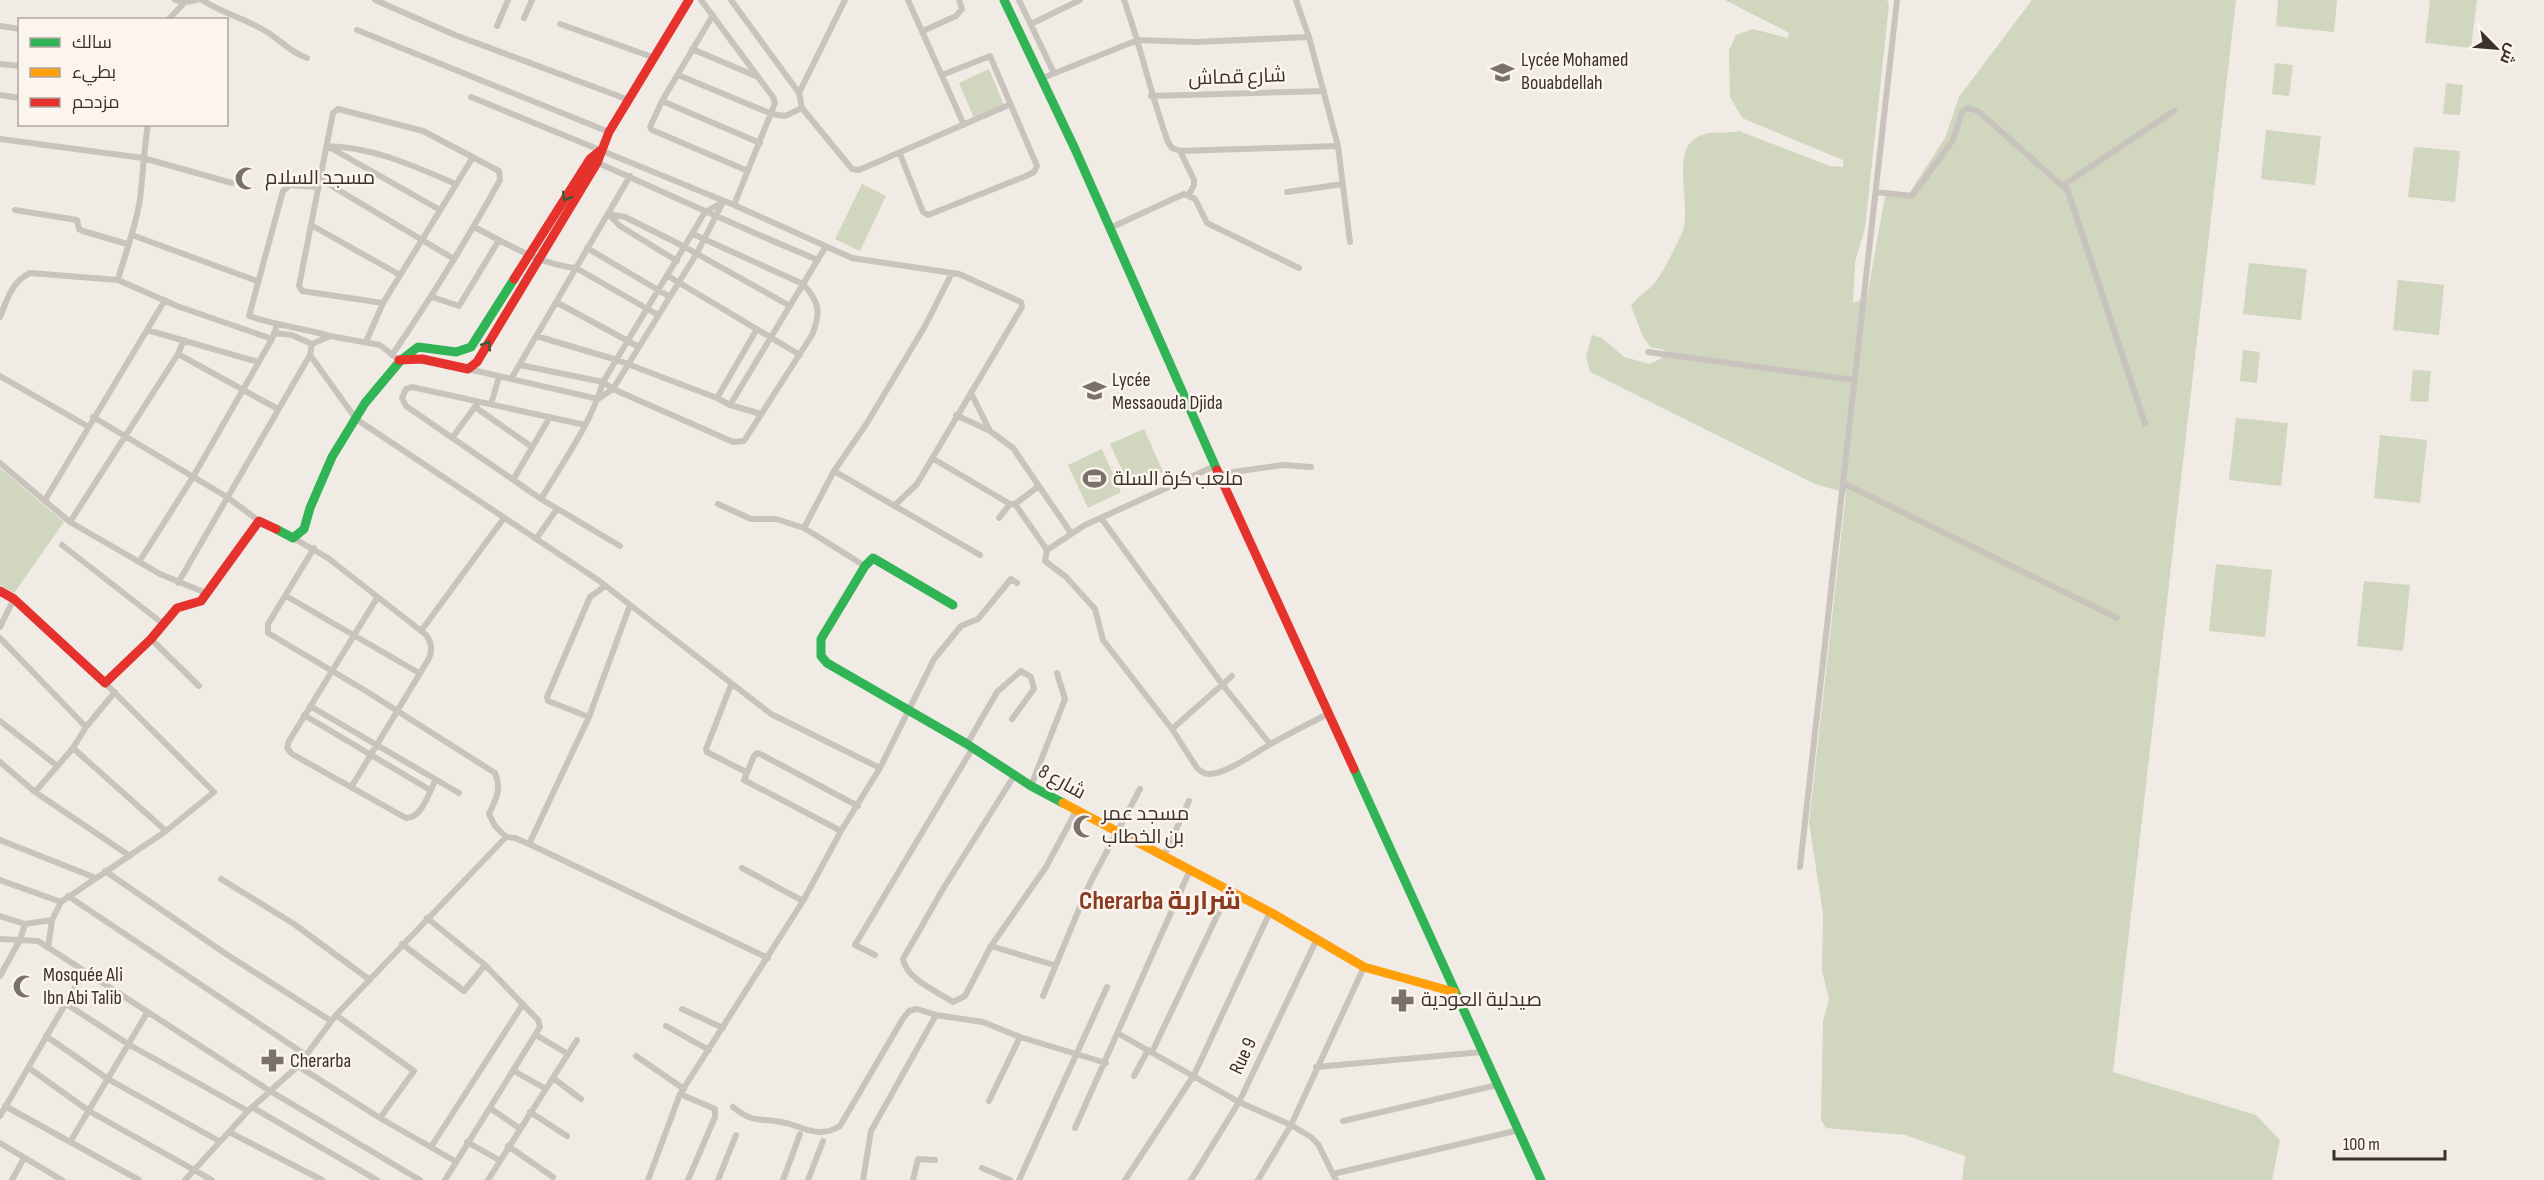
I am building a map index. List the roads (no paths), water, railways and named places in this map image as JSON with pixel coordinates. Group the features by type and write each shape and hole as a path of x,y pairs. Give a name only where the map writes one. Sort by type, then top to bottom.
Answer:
{"street":[{"path":"176,0 185,2 197,0"},
{"path":"202,0 219,11 267,32 285,48 307,58"},
{"path":"375,0 455,35 629,100"},
{"path":"497,26 508,0"},
{"path":"524,18 532,0"},
{"path":"396,357 418,347 456,352 471,347 529,255 601,150 609,132 689,0"},
{"path":"701,0 773,97 775,103 734,205"},
{"path":"799,93 844,0"},
{"path":"908,0 964,125"},
{"path":"922,31 956,16 962,9 959,0"},
{"path":"1004,0 1075,148 1217,470 1541,1180"},
{"path":"1019,0 1054,73"},
{"path":"1031,24 1080,0"},
{"path":"1124,0 1138,40 1151,96 1172,148 1180,151 1338,146"},
{"path":"1296,0 1309,37 1338,146 1350,242"},
{"path":"1800,867 1896,8 1895,0"},
{"path":"170,18 185,2"},
{"path":"734,2 799,93 802,108 852,170 859,170 900,154 1011,104"},
{"path":"713,15 662,101 650,127 652,130 748,171"},
{"path":"560,24 655,58"},
{"path":"0,26 18,29"},
{"path":"357,30 609,132"},
{"path":"1040,79 1138,40 1195,42 1309,37"},
{"path":"693,50 758,77"},
{"path":"900,154 923,212 928,215 1034,172 1037,166 990,56 942,75"},
{"path":"0,64 18,66"},
{"path":"678,75 771,114 785,116 802,108"},
{"name":"شارع قماش","path":"1151,96 1324,91"},
{"path":"0,96 18,98"},
{"path":"471,97 734,205 852,258 952,273 1018,300 1022,307 917,484 894,506"},
{"path":"662,101 759,143"},
{"path":"1875,192 1912,196 1953,140 1962,112 1968,108 1978,111 2068,191 2145,424"},
{"path":"293,538 304,530 309,506 320,480 474,227 500,180 499,171 423,131 338,109 333,113 299,286 302,291 383,303"},
{"path":"2062,186 2174,111"},
{"path":"118,280 127,244 132,235 139,201 148,126"},
{"path":"0,139 143,158 232,183"},
{"path":"327,146 353,146 398,159 456,184"},
{"path":"327,146 440,210"},
{"path":"1180,151 1194,180 1189,194"},
{"path":"366,342 383,303 473,157"},
{"path":"594,161 716,218 818,260"},
{"path":"468,369 477,362 540,259 594,161"},
{"path":"511,379 630,176"},
{"path":"320,179 454,260"},
{"path":"1287,192 1343,184"},
{"path":"318,187 290,185 283,191 256,281 249,316 277,325 285,324 330,336 380,345 396,357 409,361 422,359 598,399 613,389 697,253 723,202"},
{"path":"1110,228 1184,194 1189,194 1195,199 1207,223 1299,268"},
{"path":"541,499 585,425 598,399 603,382 705,212 723,202"},
{"path":"15,210 78,220 79,229 83,231 127,244"},
{"path":"608,214 625,217 697,253 790,306"},
{"path":"608,214 620,226 677,261"},
{"path":"311,225 400,275"},
{"path":"474,227 529,255 561,267 576,268 658,315"},
{"path":"520,364 603,382 613,389 733,442 744,441 812,335 818,320 816,297 803,284 693,234"},
{"path":"132,235 256,281"},
{"path":"432,297 459,306 499,240"},
{"path":"730,405 826,246"},
{"path":"587,248 670,297"},
{"path":"0,317 13,287 20,277 30,273 118,280 165,300 273,336 292,335 312,344 330,336"},
{"path":"804,528 834,471 879,404 925,326 952,273"},
{"path":"668,276 800,355"},
{"path":"45,500 87,426 165,300"},
{"path":"556,302 639,347"},
{"path":"139,562 193,477 273,336 277,325"},
{"path":"717,398 757,329"},
{"path":"147,330 258,363"},
{"path":"536,336 617,360 730,405 761,414"},
{"path":"70,522 126,438 178,354 184,340"},
{"path":"178,583 310,355 312,344"},
{"path":"1648,352 1854,380"},
{"path":"178,354 278,409"},
{"path":"310,355 356,419 605,586 771,714 880,768"},
{"path":"0,375 87,426"},
{"path":"491,404 499,376"},
{"path":"585,425 491,404 477,404 412,387 406,389 402,398 406,406 513,480 620,546"},
{"path":"970,393 990,431"},
{"path":"452,438 477,404"},
{"path":"477,404 532,447"},
{"path":"956,415 990,431 1013,448 1071,532"},
{"path":"93,417 227,497 260,521 314,548 376,598 422,631 430,642 431,651 398,711 352,786"},
{"path":"513,480 550,417"},
{"path":"932,458 1012,504 1047,550"},
{"path":"0,463 70,522 178,583 206,593"},
{"path":"1311,467 1283,465 1217,470 1071,532 1047,550 1045,561 1066,577 1095,609 1103,640 1172,729 1197,768 1209,774 1245,760 1270,744 1328,714"},
{"path":"834,471 980,555"},
{"path":"1843,483 2117,618"},
{"path":"999,518 1012,504 1039,486"},
{"path":"718,504 751,519 776,519 804,528 865,566 870,560 876,558 953,605"},
{"path":"536,539 557,509"},
{"path":"422,631 504,518"},
{"path":"1101,518 1222,684 1270,744"},
{"path":"105,682 151,639 162,623 181,605 197,604 260,521"},
{"path":"62,545 162,623"},
{"path":"314,548 267,627 268,633 398,711 495,773 500,783 498,796 489,814 495,826 506,837 529,844 768,958"},
{"name":"شارع 8","path":"865,566 821,639 821,656 827,663 909,710 1031,786 1270,912 1364,967 1454,992"},
{"path":"648,1180 682,1092 803,901 841,831 880,768 934,659 961,627 978,620 1011,579 1017,583"},
{"path":"589,717 548,701 547,697 590,597 605,586"},
{"path":"0,591 14,599 105,682 214,792 166,831 61,902 52,920 48,948"},
{"path":"286,596 419,673"},
{"path":"376,598 289,741 288,751 409,819 418,814 435,781"},
{"path":"0,627 14,599"},
{"path":"529,844 589,717 630,605"},
{"path":"0,638 86,727"},
{"path":"151,639 199,686"},
{"path":"875,955 855,945 970,747 997,692 1021,671 1031,676 1034,689 1012,718"},
{"path":"1031,786 1065,699 1057,673"},
{"path":"1172,729 1232,676"},
{"path":"731,685 706,749 707,752 746,772"},
{"path":"35,792 116,693"},
{"path":"310,706 459,794"},
{"path":"304,715 430,790"},
{"path":"0,721 56,765"},
{"path":"73,748 166,831"},
{"path":"841,831 744,780 757,753 858,806"},
{"path":"0,762 35,792 130,856"},
{"path":"1014,776 903,959 904,965 916,978 953,1002 965,996 991,946 1046,867 1076,811"},
{"path":"1043,996 1090,883 1140,789"},
{"path":"1164,856 1189,801"},
{"path":"185,1180 250,1109 298,1066 336,1015 506,837"},
{"path":"0,840 96,878"},
{"path":"742,868 803,901"},
{"path":"1075,1128 1119,1034 1190,870"},
{"path":"105,871 226,954 331,1021"},
{"path":"221,879 294,924 370,980"},
{"path":"0,880 61,902"},
{"path":"1134,1076 1150,1051 1229,891"},
{"path":"68,896 306,1054"},
{"path":"1125,1180 1194,1075 1270,912"},
{"path":"0,916 25,924 52,920"},
{"path":"427,918 485,965 538,1020 540,1026 514,1071 454,1161 445,1180"},
{"path":"0,976 20,940 25,924"},
{"path":"0,939 38,941 270,1091 420,1180"},
{"name":"Rue 9","path":"1191,1180 1239,1102 1316,941"},
{"path":"402,944 464,991 485,965"},
{"path":"991,946 1054,965"},
{"path":"1258,1180 1291,1125 1364,967"},
{"path":"0,1116 84,972"},
{"path":"1018,1180 1107,987"},
{"path":"65,1003 128,1044 377,1180"},
{"path":"431,1147 523,1004"},
{"path":"682,1009 723,1028"},
{"path":"733,1107 743,1116 757,1121 780,1121 815,1132 829,1133 840,1126 909,1011 917,1009 936,1015 983,1022 1020,1037 1106,1063"},
{"path":"70,1142 147,1013"},
{"path":"336,1015 414,1071 380,1118"},
{"path":"863,1180 871,1131 936,1015"},
{"path":"666,1026 709,1050"},
{"path":"1119,1034 1239,1102 1291,1125 1311,1137 1318,1144 1334,1177 1519,1130"},
{"path":"536,1035 568,1054"},
{"path":"46,1036 108,1079 219,1141"},
{"path":"988,1101 1020,1037"},
{"path":"488,1180 577,1040"},
{"path":"1316,1067 1482,1052"},
{"path":"636,1056 682,1092 715,1109 715,1117 688,1180"},
{"path":"298,1066 454,1161"},
{"path":"29,1068 88,1111 212,1180"},
{"path":"514,1071 546,1089"},
{"path":"553,1078 581,1099"},
{"path":"1343,1121 1497,1085"},
{"path":"5,1106 139,1180"},
{"path":"490,1108 519,1128"},
{"path":"530,1112 567,1136"},
{"path":"229,1132 322,1180"},
{"path":"783,1180 800,1134"},
{"path":"718,1180 736,1135"},
{"path":"808,1180 823,1141"},
{"path":"467,1142 499,1160"},
{"path":"0,1143 62,1180"},
{"path":"508,1146 553,1177"},
{"path":"12,1180 24,1158"},
{"path":"913,1180 918,1159 935,1160"},
{"path":"982,1168 1010,1180"}],"place":[{"name":"Lycée Mohamed Bouabdellah","path":"1503,72"},
{"name":"مسجد السلام","path":"247,178"},
{"name":"Lycée Messaouda Djida","path":"1094,391"},
{"name":"ملعب كرة السلة","path":"1095,479"},
{"name":"مسجد عمر بن الخطاب","path":"1084,826"},
{"name":"Mosquée Ali Ibn Abi Talib","path":"25,986"},
{"name":"صيدلية العودية","path":"1403,1000"},
{"name":"Cherarba","path":"272,1061"}],"district":[{"name":"Cherarba شراربة","path":"1160,901"}]}
